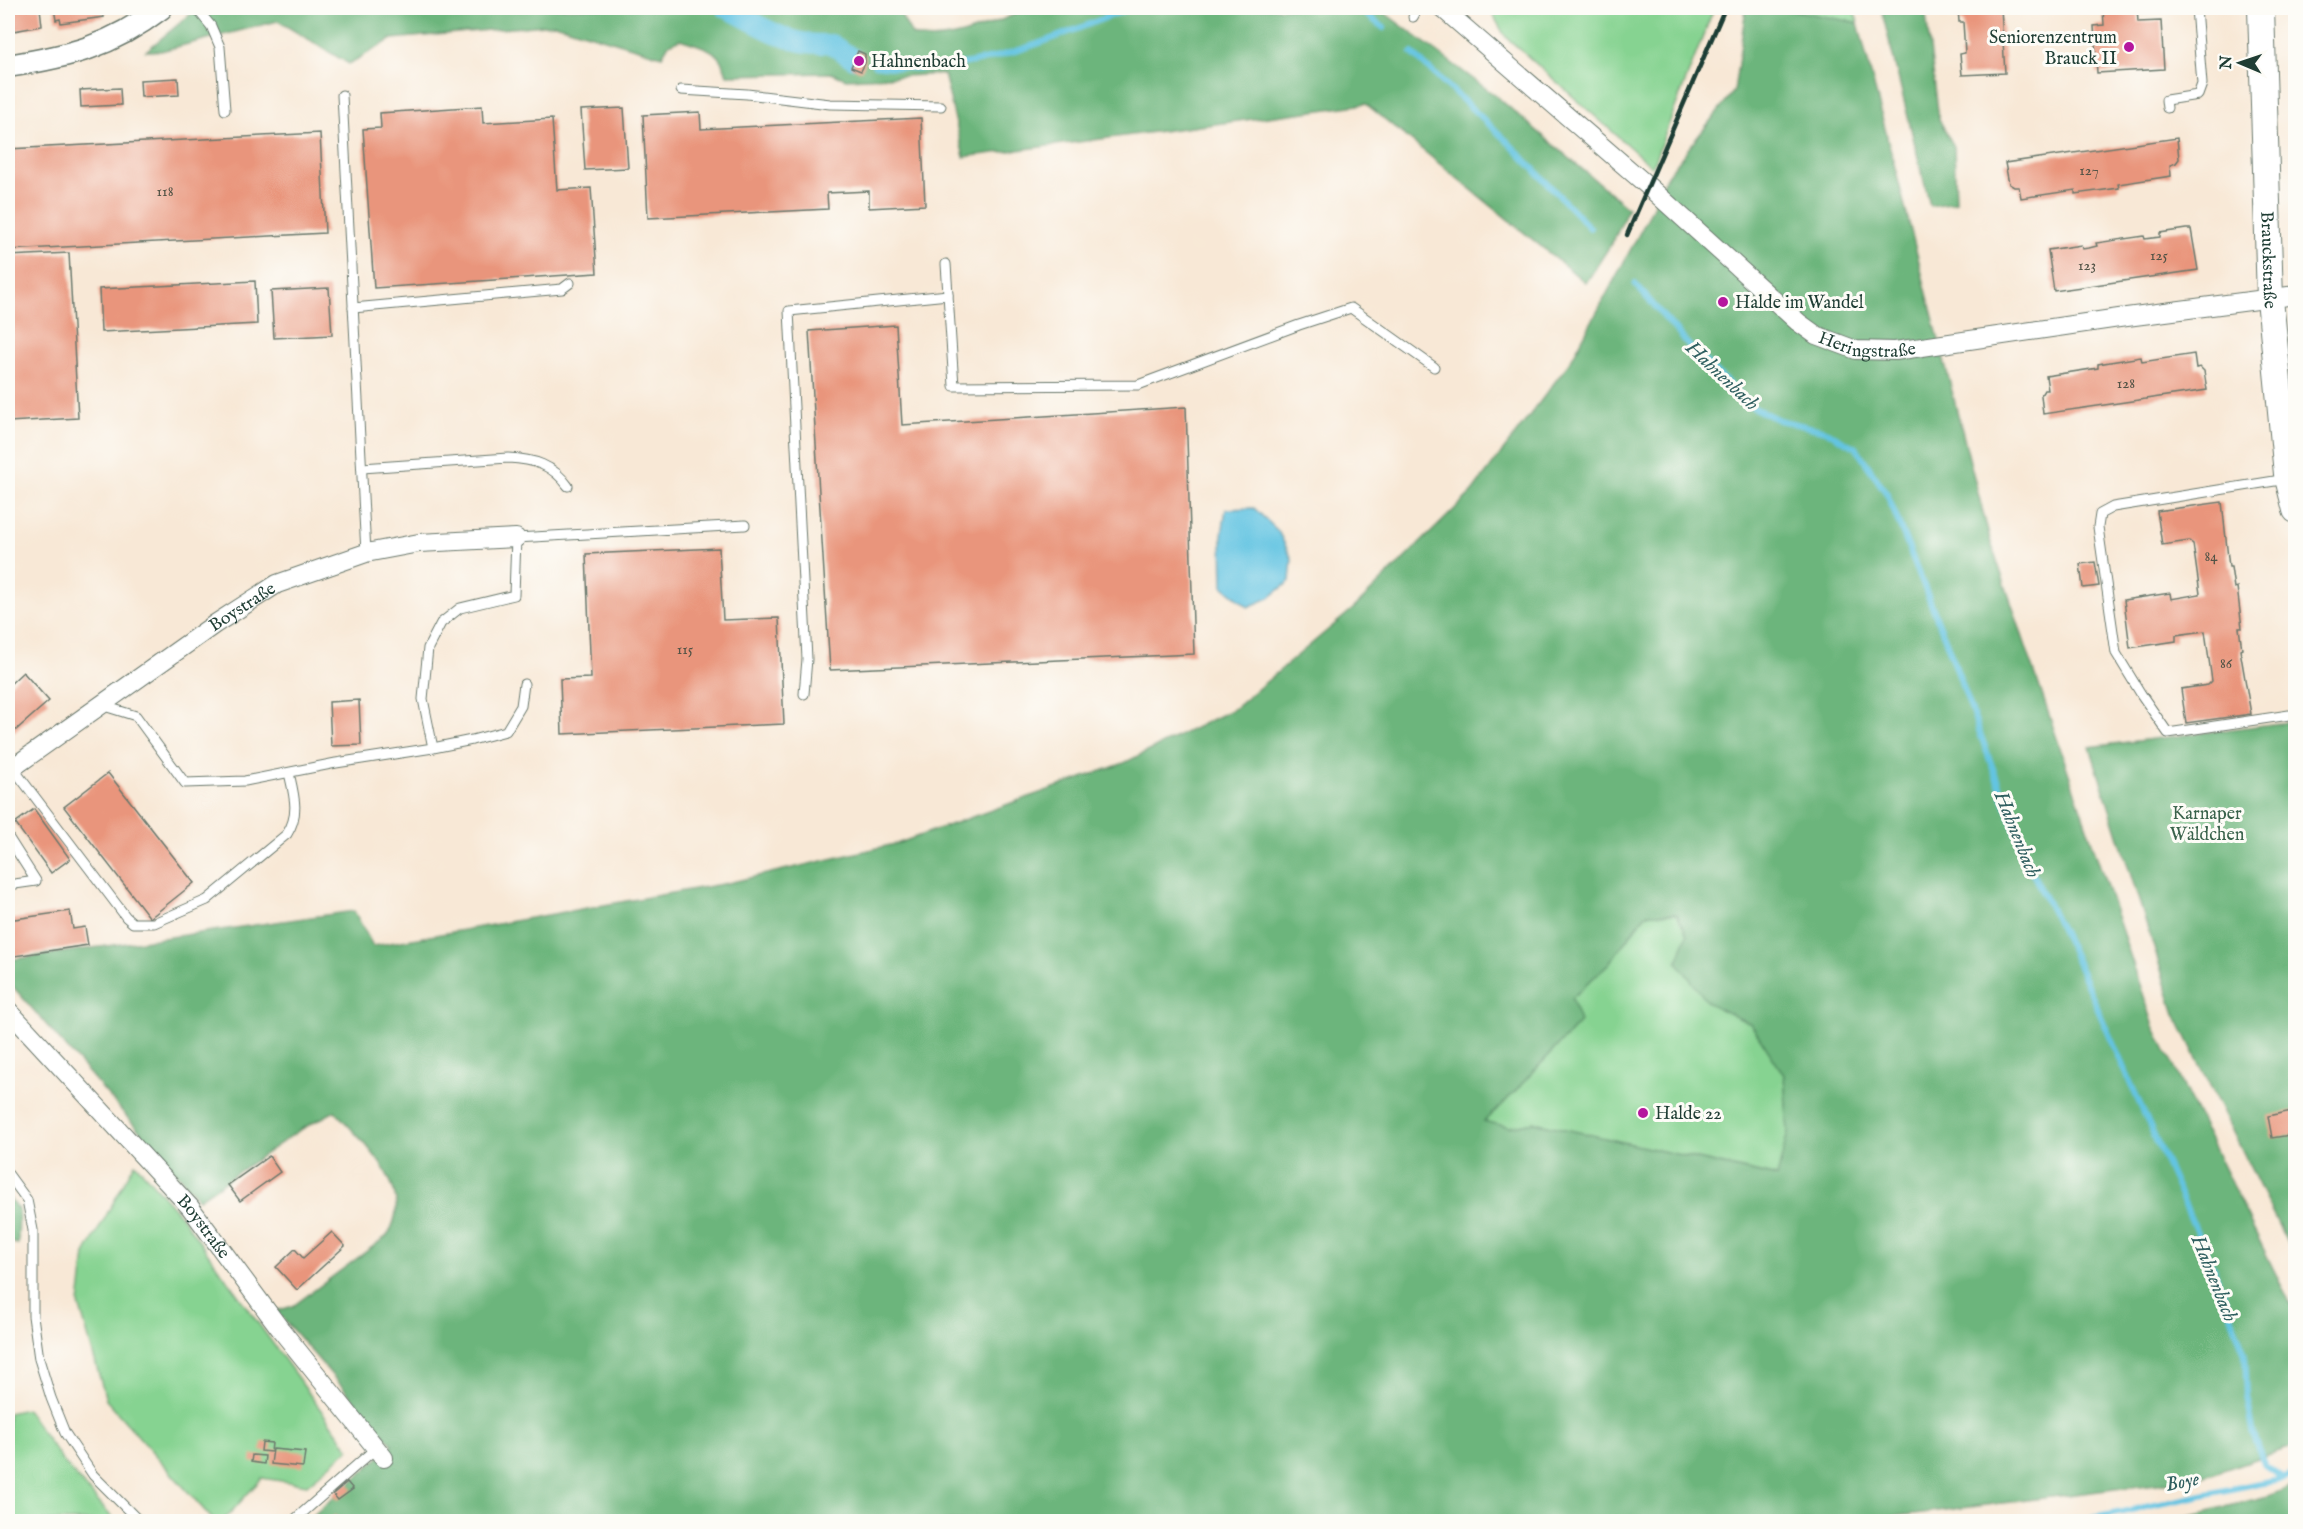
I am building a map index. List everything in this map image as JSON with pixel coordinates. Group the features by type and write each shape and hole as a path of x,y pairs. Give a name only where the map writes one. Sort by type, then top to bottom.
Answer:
{"main road":[{"name":"Brauckstraße","path":"2261,8 2270,298 2288,479 2295,510"}],"street":[{"path":"8,66 59,58 105,43 161,8"},
{"name":"Heringstraße","path":"1442,8 1640,178 1798,322 1816,335 1836,344 1856,350 1895,351 2295,295"},
{"name":"Boystraße","path":"10,770 215,624 277,584 366,553 419,543 516,538"},
{"name":"Boystraße","path":"8,1010 190,1207 281,1330 379,1454"}],"lane":[{"path":"196,8 211,27 219,47 225,110"},
{"path":"1413,17 1418,8"},
{"path":"2167,108 2166,100 2198,95 2202,84 2196,8"},
{"path":"681,90 747,94 830,104 941,106"},
{"path":"342,95 366,553"},
{"path":"946,264 954,386 1138,385 1351,308 1434,367"},
{"path":"353,308 562,289 570,283"},
{"path":"804,694 807,659 789,311 948,295"},
{"path":"362,468 508,458 528,459 548,465 568,486"},
{"path":"2288,479 2114,507 2100,514 2098,527 2116,653 2168,733 2295,714"},
{"path":"433,748 423,699 428,648 441,623 460,608 514,595 516,538 745,525"},
{"path":"101,705 136,716 185,783 245,781 336,763 433,748 506,730 521,706 524,684"},
{"path":"10,770 133,923 154,923 207,900 286,834 292,825 296,809 289,773"},
{"path":"8,837 36,880 8,885"},
{"path":"8,1174 27,1200 33,1230 33,1316 39,1359 64,1433 93,1475 140,1521"},
{"path":"292,1521 379,1454"}],"green space":[{"path":"198,8 897,8 912,35 940,38 956,36 988,26 1030,8 1378,8 1496,96 1628,208 1615,238 1586,283 1366,104 964,157 944,74 846,79 831,73 727,75 720,59 710,50 680,39 669,44 662,56 555,24 392,39 349,64 278,21 161,51 146,51"},
{"path":"1489,8 1714,8 1652,167 1505,36"},
{"path":"1746,8 1781,8 1858,23 1990,540 2154,1026 2295,1313 2295,1446 2196,1479 1850,1522 309,1521 393,1445 276,1311 293,1306 387,1236 395,1218 396,1201 392,1184 384,1168 335,1111 300,1130 199,1199 8,981 8,960 354,911 373,946 728,883 899,843 1124,763 1235,708 1354,608 1472,492 1570,362 1647,219 1666,177 1734,91","holes":["1646,914 1677,914 1687,935 1677,962 1708,1003 1751,1024 1784,1075 1788,1132 1777,1177 1534,1122 1509,1127 1484,1121 1580,1022 1572,998 1609,963"]},
{"path":"1781,8 1854,8 1858,23"},
{"path":"1881,8 1925,8 1939,119 1954,147 1956,202 1930,206"},
{"name":"Karnaper Wäldchen","path":"2295,721 2295,1259 2175,1014 2090,747"},
{"path":"1646,914 1677,914 1687,935 1708,1003 1751,1024 1784,1074 1788,1132 1778,1177 1534,1122 1509,1127 1483,1122 1502,1105 1580,1022 1572,998 1609,963"},
{"path":"135,1163 181,1216 349,1449 307,1485 262,1478 223,1521 214,1521 106,1400 79,1304 85,1254"},
{"path":"8,1197 19,1210 18,1244 8,1242"},
{"path":"26,1409 62,1460 115,1521 8,1521 8,1413"},
{"path":"2295,1485 2295,1521 2168,1521 2268,1496"}],"water":[{"path":"1254,508 1278,531 1292,559 1290,581 1269,598 1248,607 1223,586 1222,535 1226,509"}],"building":[{"path":"8,8 40,8 42,26 8,32"},
{"path":"54,8 107,8 108,11 103,12 104,17 61,23 60,19 56,20"},
{"path":"1958,8 2001,8 2005,73 1962,75 1960,54 1965,53 1963,22 1959,22"},
{"name":"Seniorenzentrum Brauck II","path":"2103,8 2137,8 2138,22 2161,21 2164,69 2097,73 2094,26 2104,25"},
{"name":"Hahnenbach","path":"858,51 865,54 865,63 861,71 851,67"},
{"path":"178,78 179,95 141,97 140,80"},
{"path":"120,88 121,105 81,107 80,90"},
{"path":"482,106 483,123 552,119 557,190 591,188 597,273 374,288 363,129 381,128 380,113"},
{"path":"624,108 628,168 585,170 581,110"},
{"path":"700,112 701,129 921,118 925,205 869,208 869,191 827,193 828,209 648,218 643,115"},
{"path":"320,133 325,233 8,250 8,149"},
{"path":"2177,138 2179,159 2170,165 2171,176 2118,184 2119,188 2075,194 2075,190 2021,198 2019,187 2009,184 2005,163"},
{"path":"2191,229 2198,270 2054,291 2048,250 2081,245 2082,249 2089,248 2097,246 2096,243 2144,236 2145,239 2160,237 2160,233"},
{"path":"69,253 78,418 8,422 8,256"},
{"path":"255,281 257,324 101,332 99,289"},
{"path":"329,288 332,335 274,338 271,291"},
{"path":"896,325 902,425 1186,407 1194,654 830,670 809,331"},
{"path":"2194,354 2196,368 2200,367 2204,371 2207,390 2043,414 2041,395 2044,390 2048,390 2046,376 2098,368 2098,364 2141,357 2142,362"},
{"path":"2222,502 2229,567 2231,567 2234,588 2237,587 2242,628 2239,628 2242,649 2240,650 2251,714 2186,723 2181,689 2208,685 2212,681 2205,631 2176,635 2176,641 2130,648 2124,600 2170,593 2171,599 2200,594 2193,544 2189,541 2162,545 2157,511"},
{"path":"719,548 723,620 779,618 784,724 562,734 560,679 591,678 586,554"},
{"path":"2095,562 2099,586 2083,588 2080,564"},
{"path":"23,672 49,701 8,737 8,686"},
{"path":"359,700 361,745 331,746 329,702"},
{"path":"108,773 194,883 150,918 64,807"},
{"path":"34,809 70,859 51,873 15,823"},
{"path":"70,911 73,929 85,927 88,945 8,957 8,920"},
{"path":"2296,1110 2296,1134 2272,1138 2268,1116"},
{"path":"269,1156 280,1172 240,1201 228,1185"},
{"path":"332,1232 345,1246 297,1290 276,1267 295,1249 303,1258"},
{"path":"262,1442 272,1443 271,1452 261,1451"},
{"path":"273,1449 305,1452 303,1467 271,1464"},
{"path":"252,1455 265,1456 264,1464 251,1462"},
{"path":"347,1482 353,1489 338,1500 333,1494"},
{"path":"335,1515 340,1522 328,1522"}],"waterway":[{"name":"Hahnenbach","path":"726,8 784,37 822,44"},
{"name":"Hahnenbach","path":"874,65 909,68 942,67 974,62 1037,44 1131,8"},
{"name":"Hahnenbach","path":"1358,8 1384,28"},
{"name":"Hahnenbach","path":"831,44 854,59"},
{"name":"Hahnenbach","path":"1412,53 1508,142 1590,228"},
{"name":"Hahnenbach","path":"1635,284 1692,349 1754,408 1779,420 1826,431 1856,448 1887,494 1948,646 2028,864 2072,951 2222,1289 2245,1355 2247,1396 2255,1442 2265,1465 2283,1478"},
{"name":"Boye","path":"2075,1522 2283,1478 2296,1473"}],"railway":[{"path":"1627,235 1725,8"}],"place":[{"name":"Seniorenzentrum Brauck II","path":"2129,47"},
{"name":"Hahnenbach","path":"859,61"},
{"name":"Halde im Wandel","path":"1723,302"},
{"name":"Halde 22","path":"1643,1113"}]}
